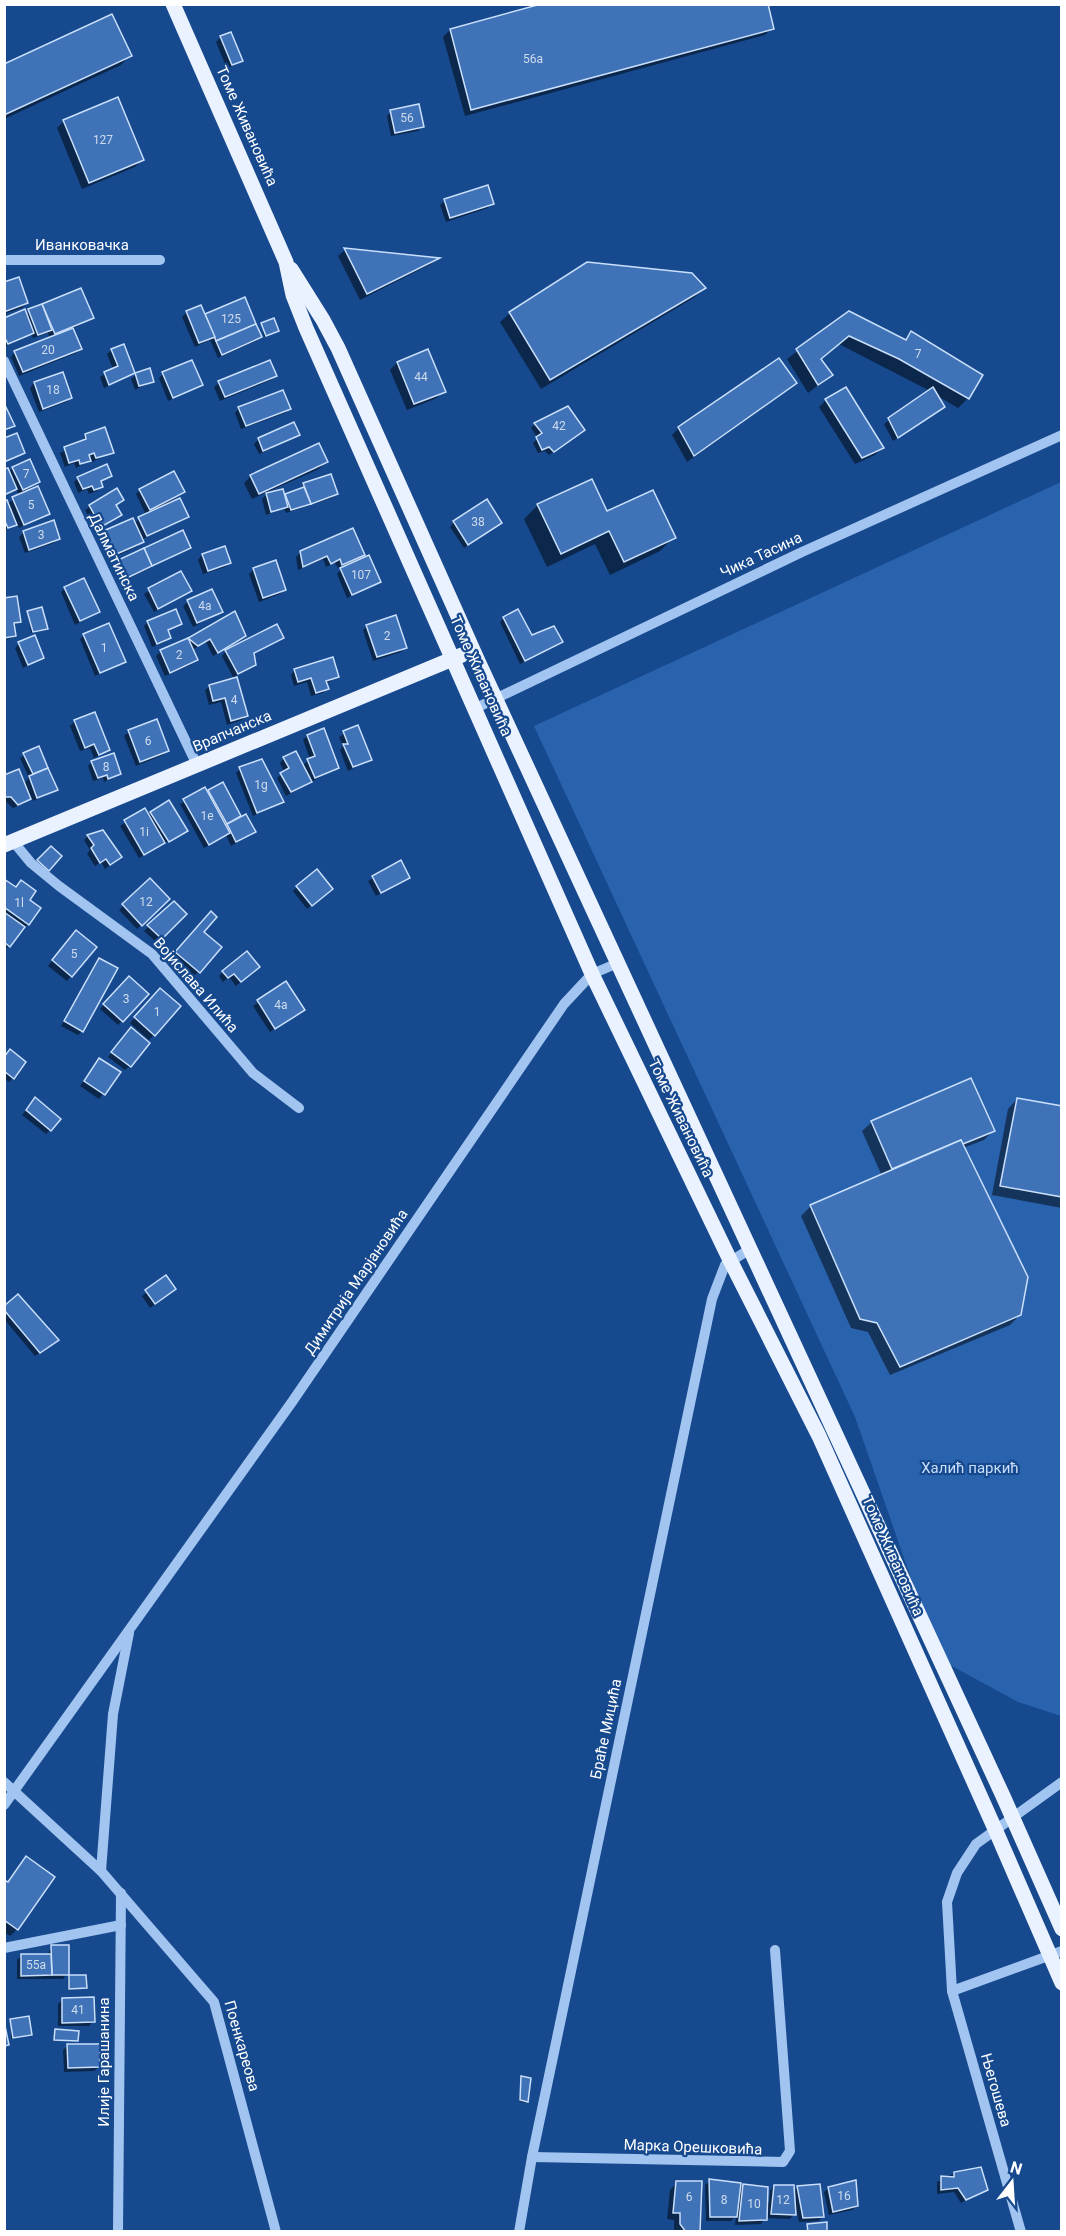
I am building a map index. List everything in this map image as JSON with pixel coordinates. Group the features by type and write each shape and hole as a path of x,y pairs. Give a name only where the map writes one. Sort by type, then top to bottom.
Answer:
{"main road":[{"name":"Томе Живановића","path":"173,4 286,262 338,348 495,699 1013,1817 1062,1929"},
{"name":"Томе Живановића","path":"286,262 293,295 306,328 592,974 730,1260 819,1436 995,1828 1056,1953 1060,1978"},
{"name":"Врапчанска","path":"8,842 473,650"}],"street":[{"name":"Иванковачка","path":"4,260 160,261"},
{"name":"Далматинска","path":"4,361 197,765"},
{"name":"Чика Тасина","path":"476,708 802,552 1062,435"},
{"name":"Војислава Илића","path":"8,842 59,886 152,954 253,1073 299,1108"},
{"name":"Димитрија Марјановића","path":"4,1805 292,1402 564,1004 592,974 618,963"},
{"path":"730,1260 750,1249"},
{"name":"Браће Мицића","path":"519,2232 532,2157 712,1299 721,1272 730,1260"},
{"name":"Димитрија Марјановића","path":"101,1871 113,1714 130,1630"},
{"path":"4,1782 101,1871"},
{"name":"Његошева","path":"1021,2232 952,1992 947,1916 950,1889 965,1857 976,1844 995,1828 1062,1782"},
{"name":"Поенкареова","path":"101,1871 214,2002 276,2232"},
{"name":"Илије Гарашанина","path":"118,2232 121,1893"},
{"path":"4,1948 121,1925"},
{"name":"Марка Орешковића","path":"532,2157 783,2162 790,2151 775,1950"},
{"path":"952,1992 1056,1953"}],"green space":[{"name":"Халић паркић","path":"1061,482 1061,1716 1018,1702 939,1659 855,1417 534,726"}],"building":[{"path":"541,4 768,4 774,29 471,110 450,29"},
{"path":"112,14 132,56 4,115 4,64"},
{"path":"231,32 243,61 232,65 220,36"},
{"path":"118,97 144,160 89,183 63,120"},
{"path":"419,104 424,127 395,133 390,110"},
{"path":"488,185 494,204 450,218 444,199"},
{"path":"344,248 440,258 367,294"},
{"path":"587,262 692,273 706,288 550,380 509,312"},
{"path":"19,277 28,303 4,312 4,282"},
{"path":"81,288 94,318 55,334 42,304"},
{"path":"245,297 256,324 216,341 205,314"},
{"path":"42,304 52,330 38,335 28,309"},
{"path":"201,305 215,337 199,343 186,311"},
{"path":"25,309 34,333 8,344 4,336 4,318"},
{"path":"849,311 906,340 911,331 983,375 969,399 899,359 849,336 821,359 833,375 818,385 796,349"},
{"path":"274,318 279,331 266,336 261,323"},
{"path":"256,324 262,337 222,355 216,341"},
{"path":"73,328 82,349 23,372 14,351"},
{"path":"124,344 135,373 109,385 104,372 118,366 111,349"},
{"path":"428,349 446,392 414,404 397,362"},
{"path":"779,358 797,383 694,456 678,427"},
{"path":"192,360 203,385 173,398 162,372"},
{"path":"270,360 277,376 225,397 218,381"},
{"path":"150,368 154,382 139,386 135,373"},
{"path":"63,372 72,398 43,409 34,382"},
{"path":"846,387 884,448 862,458 825,399"},
{"path":"933,387 945,407 898,438 888,418"},
{"path":"283,390 291,409 246,426 238,407"},
{"path":"4,403 15,426 4,430"},
{"path":"568,406 585,430 554,452 549,447 542,450 536,437 542,433 534,423"},
{"path":"294,422 300,435 263,451 258,438"},
{"path":"105,427 114,453 96,458 94,453 89,455 91,461 80,464 79,460 69,463 64,447 86,439 85,434"},
{"path":"17,433 25,453 4,462 4,438"},
{"path":"319,443 328,462 259,494 250,475"},
{"path":"30,459 40,482 23,490 12,467"},
{"path":"107,464 112,476 101,481 103,487 94,490 92,486 83,489 77,477"},
{"path":"8,468 17,489 4,495 4,469"},
{"path":"174,471 185,492 150,510 139,489"},
{"path":"331,474 338,494 311,504 303,483"},
{"path":"592,479 607,511 653,490 676,538 624,562 609,531 561,554 537,504"},
{"path":"38,486 50,514 24,525 12,497"},
{"path":"304,487 311,504 291,510 285,494"},
{"path":"117,488 124,500 116,505 122,515 101,527 89,505"},
{"path":"283,489 288,507 271,512 266,493"},
{"path":"180,498 189,517 147,536 138,517"},
{"path":"487,499 502,523 468,545 453,521"},
{"path":"7,500 17,525 8,528 4,519 4,501"},
{"path":"133,518 144,542 112,556 101,532"},
{"path":"54,520 60,539 29,550 23,531"},
{"path":"353,528 365,555 342,565 340,559 331,564 327,556 303,567 300,551"},
{"path":"183,530 191,548 152,566 144,548"},
{"path":"225,546 231,563 208,571 202,554"},
{"path":"144,548 152,566 125,579 116,561"},
{"path":"369,555 381,582 352,595 340,568"},
{"path":"276,560 286,590 263,598 253,568"},
{"path":"181,571 192,591 158,609 148,588"},
{"path":"84,578 100,612 80,621 64,587"},
{"path":"212,589 223,612 197,623 187,600"},
{"path":"17,596 21,622 14,623 16,636 4,638 4,598"},
{"path":"42,607 48,629 33,632 27,611"},
{"path":"176,609 182,624 168,630 171,638 157,644 147,621"},
{"path":"518,609 532,635 554,626 563,642 525,661 503,617"},
{"path":"235,611 246,636 218,653 210,639 198,646 188,638"},
{"path":"396,615 407,648 377,657 366,625"},
{"path":"109,623 126,662 100,673 83,634"},
{"path":"277,624 284,638 254,653 256,665 238,674 225,650"},
{"path":"35,635 44,658 28,665 18,642"},
{"path":"188,638 198,660 170,673 160,650"},
{"path":"333,657 339,677 326,681 329,689 316,693 311,678 298,682 294,669"},
{"path":"237,677 248,716 231,721 225,698 213,701 209,685"},
{"path":"95,712 110,750 99,755 94,744 85,748 74,720"},
{"path":"157,719 169,751 140,762 128,730"},
{"path":"358,725 372,760 353,767 343,744 348,744 343,731"},
{"path":"324,728 339,768 315,778 307,759 315,756 307,735"},
{"path":"39,746 48,768 33,774 23,753"},
{"path":"296,751 312,782 291,792 280,773 289,768 283,757"},
{"path":"114,753 121,774 108,779 107,775 98,778 91,761"},
{"path":"262,759 284,802 257,813 239,767"},
{"path":"48,768 58,790 37,798 29,776"},
{"path":"19,769 31,799 18,805 11,797 5,797 4,775"},
{"path":"223,782 241,816 227,824 208,790"},
{"path":"205,787 230,833 209,845 183,799"},
{"path":"169,800 188,831 169,842 150,812"},
{"path":"145,808 165,843 144,855 124,820"},
{"path":"246,814 256,832 236,842 227,824"},
{"path":"103,830 122,857 110,865 106,859 100,863 91,848 94,845 87,835"},
{"path":"51,846 62,856 49,871 37,860"},
{"path":"401,860 410,878 381,893 372,876"},
{"path":"317,869 333,889 312,906 296,886"},
{"path":"150,878 170,899 142,926 122,904"},
{"path":"4,879 16,887 21,880 36,891 30,900 41,908 29,925 4,907"},
{"path":"174,901 187,914 162,939 147,925"},
{"path":"211,911 217,917 204,932 222,947 200,973 175,952"},
{"path":"4,912 25,927 10,947 4,942"},
{"path":"76,930 97,947 72,977 52,960"},
{"path":"247,951 260,967 241,982 234,974 228,978 222,971"},
{"path":"99,958 118,968 83,1032 64,1021"},
{"path":"129,976 149,994 123,1022 103,1004"},
{"path":"286,981 305,1010 275,1029 257,1000"},
{"path":"160,988 181,1006 155,1036 134,1017"},
{"path":"131,1027 150,1043 131,1067 111,1052"},
{"path":"10,1049 26,1062 14,1079 4,1071 4,1057"},
{"path":"99,1058 121,1072 105,1095 84,1081"},
{"path":"971,1078 995,1131 963,1144 961,1140 892,1169 871,1121"},
{"path":"35,1097 61,1119 51,1131 26,1110"},
{"path":"1017,1098 1062,1106 1062,1197 1000,1186"},
{"path":"961,1140 1028,1277 1021,1315 900,1367 877,1323 860,1319 810,1205"},
{"path":"166,1275 176,1289 155,1304 145,1290"},
{"path":"18,1294 59,1340 40,1353 4,1310 4,1306"},
{"path":"26,1856 55,1877 18,1930 4,1920 4,1880 8,1882"},
{"path":"51,1945 69,1945 69,1975 52,1975"},
{"path":"21,1954 51,1954 52,1975 21,1976"},
{"path":"69,1975 86,1975 87,1988 69,1989"},
{"path":"94,1997 95,2022 62,2023 62,1998"},
{"path":"29,2016 32,2035 13,2038 10,2019"},
{"path":"4,2021 9,2045 4,2046"},
{"path":"55,2029 79,2031 78,2041 54,2040"},
{"path":"67,2044 100,2044 100,2067 68,2068"},
{"path":"521,2076 531,2078 528,2102 520,2100"},
{"path":"981,2167 988,2190 966,2200 958,2188 941,2190 941,2176 954,2177 954,2172"},
{"path":"709,2179 741,2183 737,2217 710,2217"},
{"path":"856,2180 858,2206 833,2212 828,2187"},
{"path":"676,2181 702,2181 700,2232 686,2232 680,2224 680,2213 673,2213"},
{"path":"743,2184 768,2187 767,2220 739,2221"},
{"path":"820,2184 824,2217 803,2218 797,2186"},
{"path":"774,2185 794,2185 796,2215 771,2214"},
{"path":"827,2222 827,2232 808,2232 807,2224"}]}
